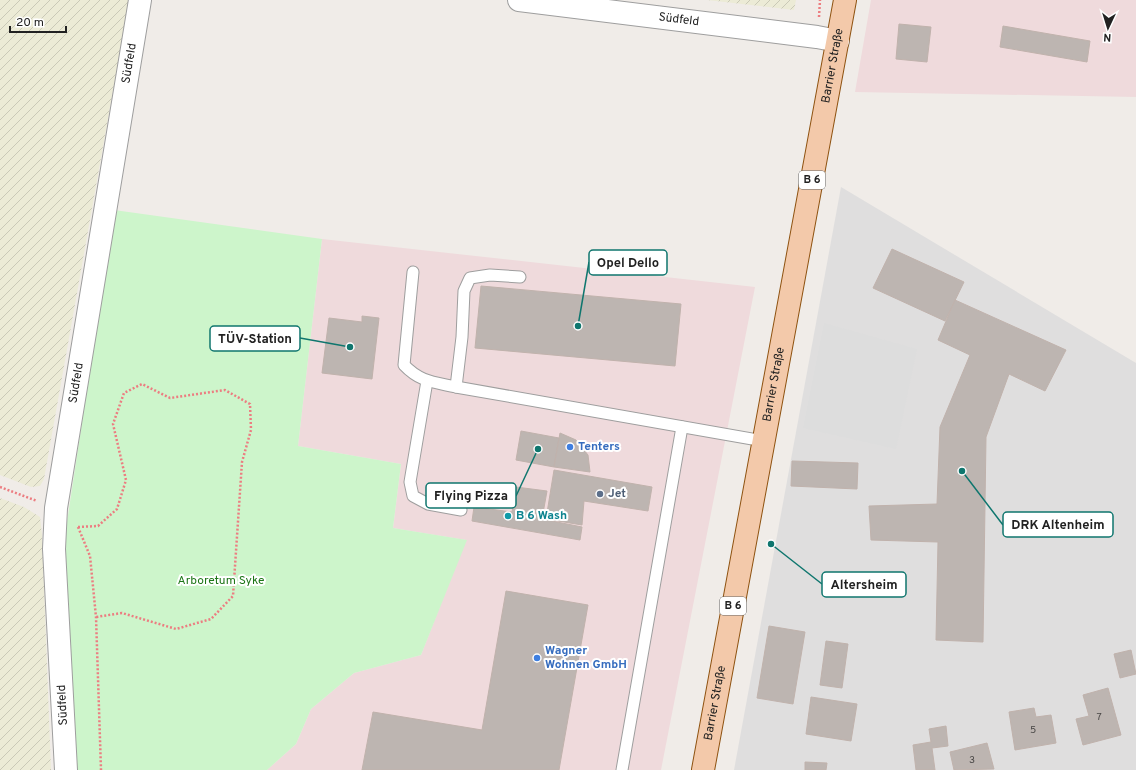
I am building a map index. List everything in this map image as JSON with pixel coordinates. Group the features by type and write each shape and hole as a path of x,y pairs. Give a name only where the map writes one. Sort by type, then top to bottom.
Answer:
{"main road":[{"name":"Barrier Straße","path":"703,770 845,0"}],"street":[{"name":"Südfeld","path":"66,770 54,549 56,508 140,0"},
{"name":"Südfeld","path":"520,0 810,36 838,41"}],"lane":[{"path":"413,272 404,365 412,374 427,381 764,441"},
{"path":"456,386 462,337 464,291 470,278 490,275 520,277"},
{"path":"427,381 410,482 413,496 428,504 461,510"},
{"path":"622,770 682,427"}],"path":[{"path":"78,527 98,526 117,509 126,480 113,424 124,393 142,384 170,398 225,390 250,404 251,430 242,462 233,596 211,619 176,629 122,613 96,617"},
{"path":"0,487 56,508 78,527 90,556 96,617 101,770"}],"shaded area":[{"path":"871,0 1136,0 1136,97 855,92"},
{"path":"841,187 1136,363 1136,770 734,770"},
{"path":"322,239 755,287 661,770 267,770 296,744 311,709 354,673 421,655 466,540 393,528 401,464 298,446"},
{"path":"824,323 917,349 896,449 803,428"}],"green space":[{"path":"0,0 129,0 44,479 40,486 31,487 0,475"},
{"path":"707,0 796,0 794,10"},
{"name":"Arboretum Syke","path":"114,210 322,239 298,446 401,464 393,528 467,540 421,655 354,673 311,709 296,744 267,770 76,770 64,542"},
{"path":"0,498 24,507 40,517 42,535 51,770 0,770"}],"building":[{"path":"899,24 931,27 927,62 896,59"},
{"path":"1003,26 1090,41 1087,62 1000,47"},
{"path":"892,249 964,282 945,321 873,288"},
{"path":"481,286 681,304 675,366 475,348"},
{"path":"955,300 1066,350 1045,391 1009,374 986,437 983,642 936,640 938,542 871,540 869,506 937,504 940,427 970,355 938,340"},
{"path":"362,316 379,318 372,379 322,373 329,318 362,322"},
{"path":"521,431 559,438 554,467 516,460"},
{"name":"Tenters","path":"560,433 576,440 588,455 590,472 554,467"},
{"path":"792,461 858,463 857,489 791,486"},
{"name":"Jet","path":"554,470 652,487 648,511 584,501 582,525 546,519"},
{"name":"B 6 Wash","path":"516,487 547,491 542,519 582,527 580,540 472,521 474,507 512,512"},
{"name":"Wagner Wohnen GmbH","path":"506,591 588,605 559,770 362,770 373,712 482,730"},
{"path":"769,626 805,632 793,704 757,698"},
{"path":"826,641 848,644 842,688 820,685"},
{"path":"1131,650 1136,674 1120,678 1114,654"},
{"path":"1108,688 1121,735 1083,745 1076,719 1089,716 1083,695"},
{"path":"811,697 857,704 851,741 806,734"},
{"path":"1034,708 1036,717 1051,715 1056,743 1015,750 1009,712"},
{"path":"946,726 948,746 932,748 935,770 916,770 913,745 931,742 929,729"},
{"path":"987,743 994,769 954,770 950,752"},
{"path":"805,762 827,763 826,770 805,770"}],"place":[{"name":"Opel Dello","path":"578,326"},
{"name":"TÜV-Station","path":"350,347"},
{"name":"Tenters","path":"570,447"},
{"name":"Flying Pizza","path":"538,449"},
{"name":"DRK Altenheim","path":"962,471"},
{"name":"Jet","path":"600,494"},
{"name":"B 6 Wash","path":"508,516"},
{"name":"Altersheim","path":"771,544"},
{"name":"Wagner Wohnen GmbH","path":"537,658"}]}
